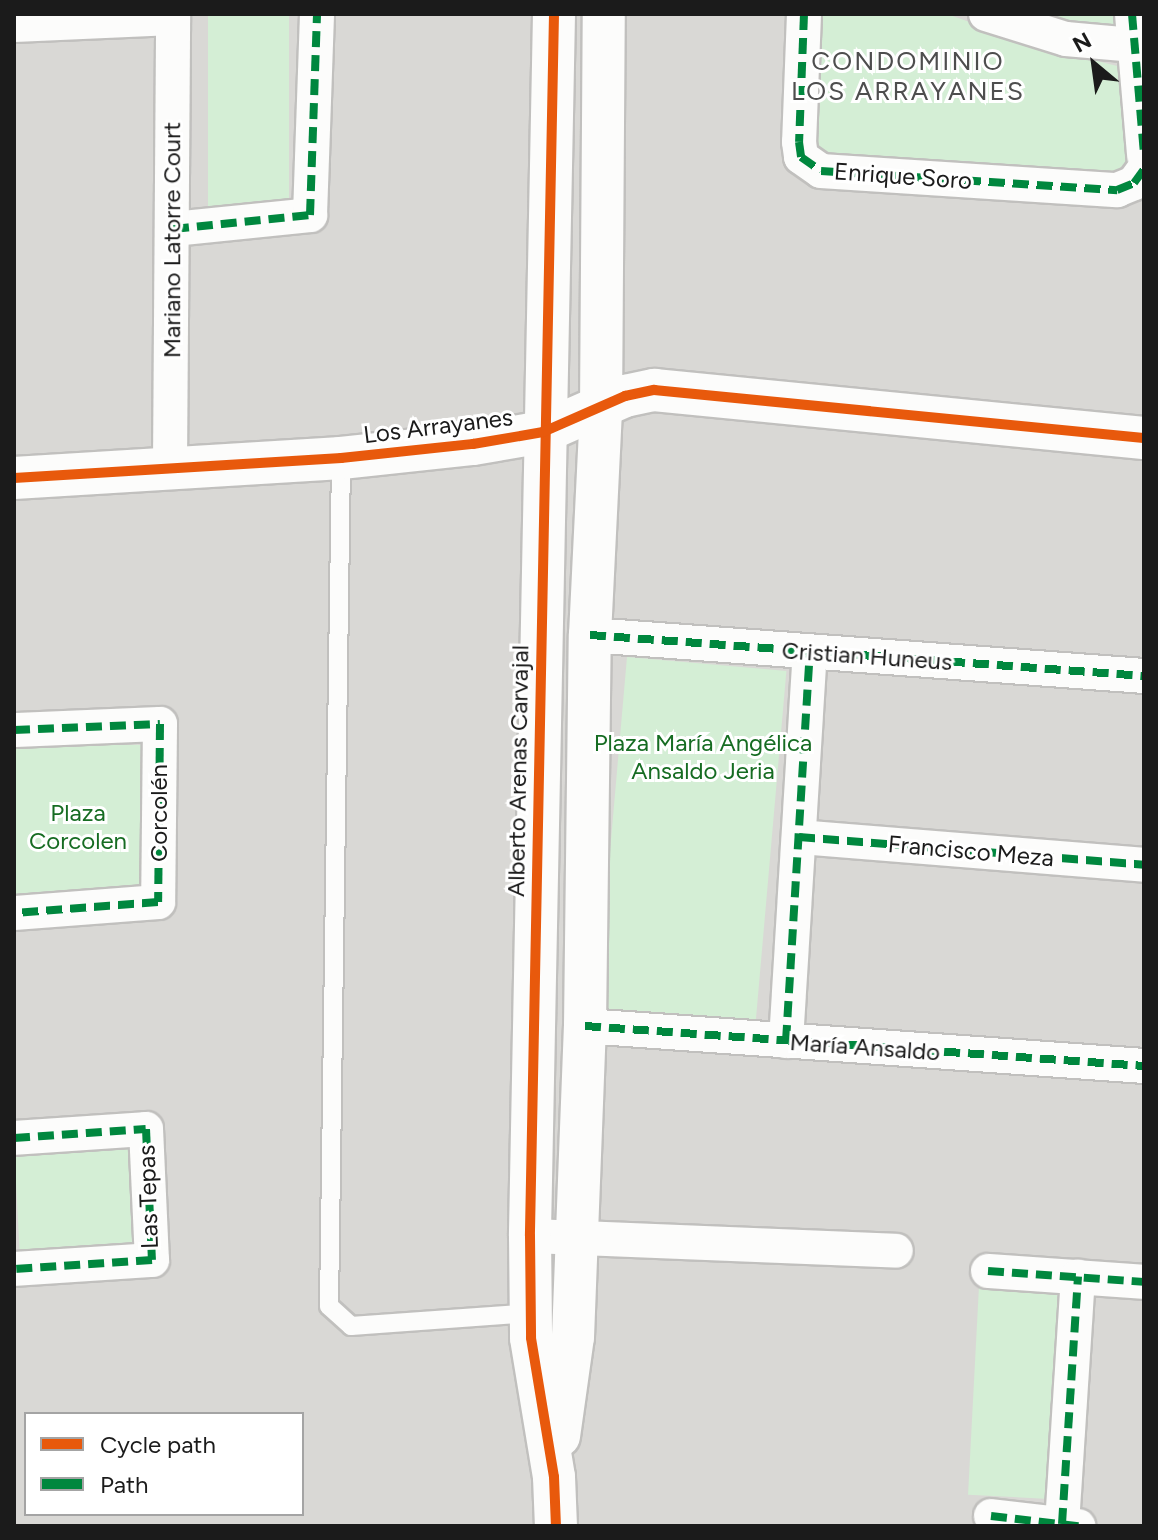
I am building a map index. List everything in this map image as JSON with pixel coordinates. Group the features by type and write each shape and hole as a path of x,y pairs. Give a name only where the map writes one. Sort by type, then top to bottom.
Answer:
{"street":[{"path":"173,229 310,215 317,14"},
{"name":"Alberto Arenas Carvajal","path":"554,14 543,432 530,1236 531,1313 554,1477 556,1526"},
{"name":"Alberto Arenas Carvajal","path":"554,1477 573,1337 578,1237 585,1026 590,635 601,410 604,14"},
{"name":"Enrique Soro","path":"804,14 799,142 801,157 821,171 1117,190 1134,183 1144,169"},
{"path":"986,14 1066,39 1137,35 1144,155"},
{"path":"14,25 173,16"},
{"name":"Mariano Latorre Court","path":"170,466 173,16"},
{"name":"Los Arrayanes","path":"14,478 170,466 341,458 543,432 601,410 625,396 654,390 1144,438"},
{"name":"Cristian Huneus","path":"590,635 1144,676"},
{"path":"786,1041 810,652"},
{"name":"Corcolén","path":"14,730 160,724 158,902 14,913"},
{"name":"Francisco Meza","path":"799,837 1144,865"},
{"name":"Alberto Arenas Carvajal","path":"537,899 586,903"},
{"name":"María Ansaldo","path":"585,1026 1144,1066"},
{"name":"Las Tepas","path":"14,1138 146,1129 152,1260 14,1269"},
{"path":"530,1236 896,1251"},
{"path":"988,1271 1144,1282"},
{"path":"991,1516 1070,1525 1078,1277"}],"lane":[{"path":"341,458 329,1306 351,1326 531,1313"}],"shaded area":[{"path":"14,14 1144,14 1144,1526 14,1526"}],"green space":[{"path":"208,14 289,14 289,217 208,217"},
{"path":"814,14 947,14 1034,45 1129,69 1127,162 1113,174 829,163 811,143"},
{"path":"1032,14 1116,14 1114,28"},
{"name":"Plaza María Angélica Ansaldo Jeria","path":"627,657 786,671 756,1023 596,1009"},
{"name":"Plaza Corcolen","path":"14,743 142,745 139,903 14,901"},
{"path":"138,1141 144,1261 20,1267 14,1147"},
{"path":"979,1286 1065,1291 1054,1499 968,1495"}],"marked path":[{"path":"173,229 310,215 317,14"},
{"path":"804,14 799,142 801,157 821,171 1117,190 1134,183 1144,169"},
{"path":"1132,14 1144,155"},
{"path":"590,635 1144,676"},
{"path":"786,1041 810,652"},
{"path":"14,730 160,724 158,902 14,913"},
{"path":"799,837 1144,865"},
{"path":"585,1026 1144,1066"},
{"path":"14,1138 146,1129 152,1260 14,1269"},
{"path":"988,1271 1144,1282"},
{"path":"1062,1524 1078,1277"},
{"path":"991,1516 1078,1526"}],"cycle path":[{"path":"554,14 530,1236 531,1338 554,1477 556,1526"},
{"path":"14,478 341,458 473,444 543,432 625,396 654,390 1144,438"}],"district":[{"name":"CONDOMINIO LOS ARRAYANES","path":"908,77"}]}
